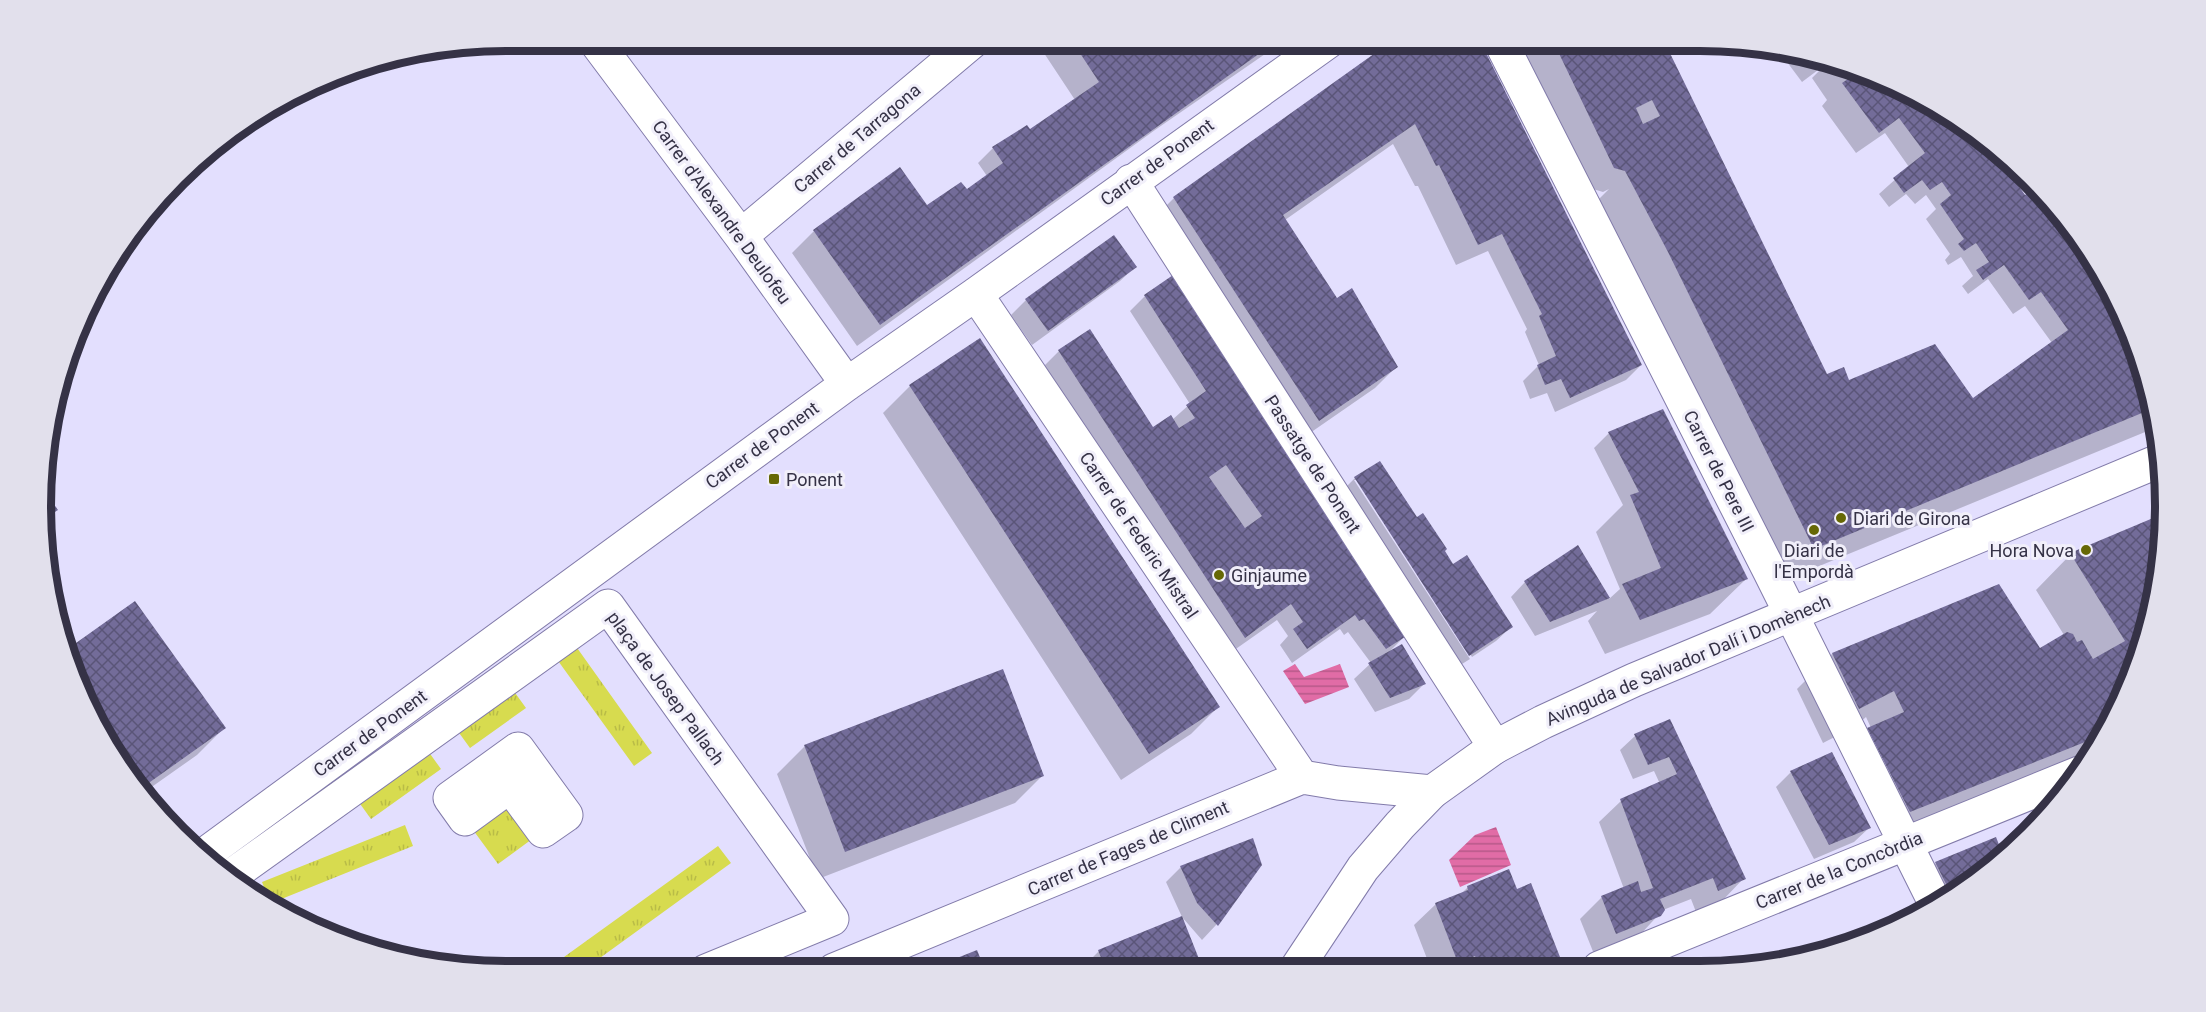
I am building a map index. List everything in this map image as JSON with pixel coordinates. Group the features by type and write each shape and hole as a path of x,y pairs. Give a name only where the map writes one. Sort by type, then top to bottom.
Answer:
{"street":[{"name":"Carrer d'Alexandre Deulofeu","path":"603,51 741,236 847,384"},
{"name":"Carrer de Tarragona","path":"741,236 960,51"},
{"name":"Carrer de Ponent","path":"209,851 847,384 1314,51"},
{"name":"Carrer de Pere III","path":"1506,51 1932,897"},
{"name":"Passatge de Ponent","path":"1131,181 1496,747"},
{"name":"Carrer de Federic Mistral","path":"976,294 1302,777"},
{"name":"Avinguda de Salvador Dalí i Domènech","path":"1301,961 1363,868 1400,825 1432,792 1496,747 1543,722 1625,684 2153,464"},
{"name":"plaça de Josep Pallach","path":"236,872 608,606 832,919 730,961"},
{"path":"1302,777 1338,783 1432,792"},
{"name":"Carrer de Fages de Climent","path":"856,961 1302,777"},
{"name":"Carrer de la Concòrdia","path":"1616,961 2064,779"}],"green space":[{"path":"575,645 652,753 634,766 556,658"},
{"path":"513,690 526,708 470,748 457,730"},
{"path":"428,751 441,769 371,819 358,801"},
{"path":"510,786 543,831 498,864 465,819"},
{"path":"405,825 413,846 278,900 266,892 262,882"},
{"path":"718,846 731,863 596,961 567,961 564,957"}],"shaded area":[{"path":"1295,664 1304,677 1340,664 1349,687 1305,704 1283,671"},
{"path":"1496,827 1511,865 1460,887 1449,860 1475,835"}],"building":[{"path":"1079,51 1263,51 880,325 813,230 900,167 927,205 961,182 967,189 1003,163 992,147 1027,125 1030,129 1099,82"},
{"path":"1378,51 1485,51 1642,365 1570,398 1561,379 1545,385 1537,365 1556,356 1539,316 1542,314 1502,234 1478,245 1439,165 1436,166 1415,124 1283,215 1337,298 1352,288 1398,367 1319,421 1173,197"},
{"path":"1558,51 1669,51 1827,374 1844,367 1849,380 1935,344 1973,398 2068,330 2041,292 2029,300 2004,265 1983,280 1976,270 1989,262 1976,243 1964,251 1958,244 1964,239 1940,204 1951,195 1942,182 1930,190 1922,180 1904,193 1893,178 1925,153 1899,118 1879,133 1842,83 1848,79 1846,75 1901,98 1928,112 1977,145 2012,175 2025,195 2029,192 2061,229 2078,253 2108,305 2131,360 2145,412 1814,549 1668,252 1625,171 1614,168","holes":["1652,100 1660,116 1643,124 1636,108"]},
{"path":"1114,235 1137,267 1048,331 1025,299"},
{"path":"1176,273 1408,635 1386,649 1364,619 1359,621 1355,615 1307,649 1293,629 1303,622 1291,604 1245,638 1058,350 1090,329 1153,427 1171,415 1179,428 1195,418 1186,405 1206,391 1144,295","holes":["1226,465 1262,516 1245,528 1209,477"]},
{"path":"980,338 1220,707 1149,754 909,385"},
{"path":"1663,409 1748,579 1640,620 1622,584 1661,568 1630,495 1639,492 1608,432"},
{"path":"1380,461 1417,517 1423,513 1447,549 1445,551 1453,564 1467,555 1513,627 1469,656 1354,477"},
{"path":"51,500 58,510 51,514"},
{"path":"2155,517 2151,565 2139,624 2120,680 2094,734 2090,740 1910,812 1867,728 1904,712 1894,691 1859,709 1832,653 1999,584 2040,648 2067,632 2073,634 2077,642 2082,640 2093,659 2125,641 2070,553"},
{"path":"1578,545 1610,598 1550,622 1524,581"},
{"path":"135,601 226,728 146,785 128,759 98,707 73,645"},
{"path":"1402,644 1426,684 1390,698 1368,663"},
{"path":"1003,669 1044,776 845,852 804,745"},
{"path":"1670,719 1746,879 1718,891 1713,878 1660,899 1665,910 1661,916 1616,934 1601,896 1638,881 1641,892 1653,888 1620,799 1677,774 1669,757 1648,765 1634,734"},
{"path":"1832,752 1871,828 1829,845 1790,771"},
{"path":"1996,837 2000,848 1948,887 1935,862"},
{"path":"1253,838 1262,865 1218,926 1197,903 1180,866"},
{"path":"1509,869 1517,889 1531,883 1560,957 1549,961 1477,961 1475,956 1457,961 1435,903 1468,890 1467,886"},
{"path":"1182,916 1200,961 1102,961 1098,950"},
{"path":"977,950 981,961 950,961"}],"place":[{"name":"Ponent","path":"774,479"},
{"name":"Diari de Girona","path":"1841,518"},
{"name":"Diari de l'Empordà","path":"1814,530"},
{"name":"Hora Nova","path":"2086,550"},
{"name":"Ginjaume","path":"1219,575"}]}
